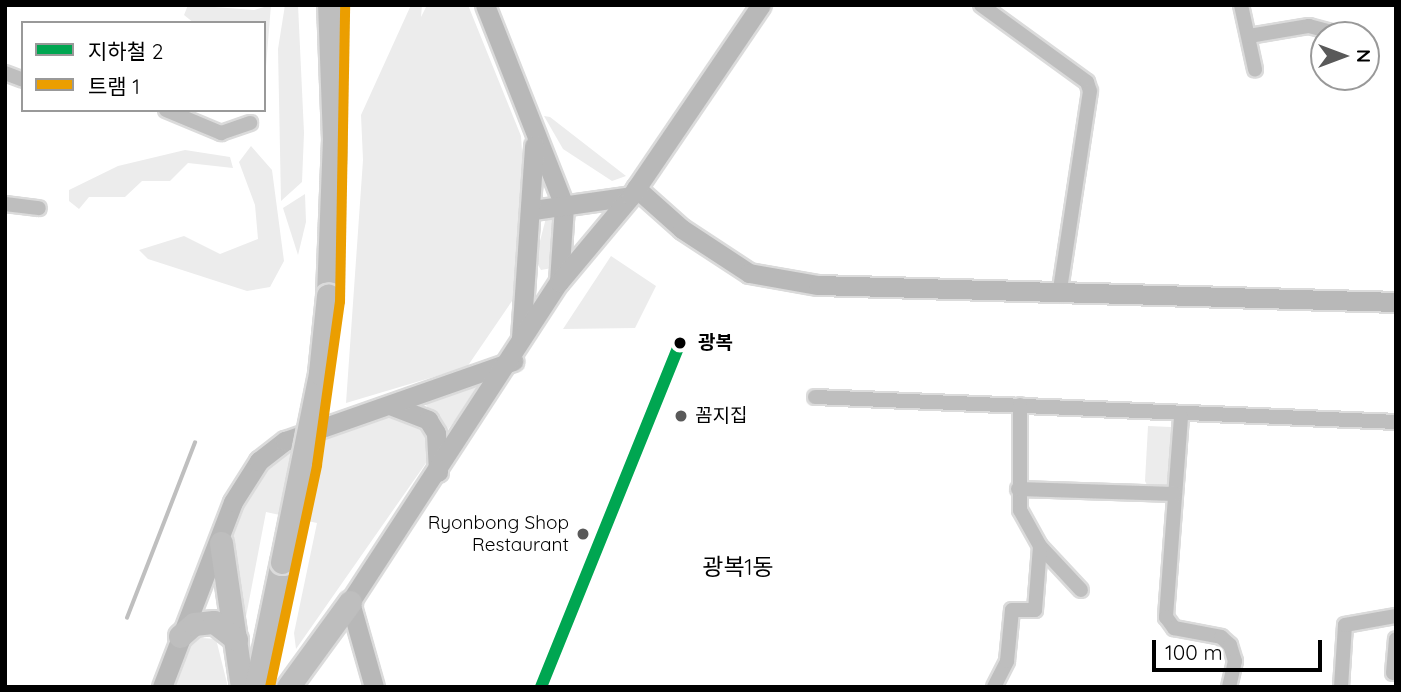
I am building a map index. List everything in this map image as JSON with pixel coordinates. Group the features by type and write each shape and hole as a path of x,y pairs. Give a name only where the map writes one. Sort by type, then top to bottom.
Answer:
{"highway":[{"path":"256,687 320,373 328,295 333,90 329,5"},
{"path":"221,543 242,687"},
{"path":"288,687 350,602"},
{"path":"180,636 194,624 214,622 236,639"}],"main road":[{"path":"485,5 564,206 559,282"},
{"path":"374,687 350,602 517,352 559,282 634,192 761,5"},
{"path":"517,352 527,286 533,210 533,126"},
{"path":"533,210 634,192 682,229 749,273 818,285 1059,296 1396,302"},
{"path":"527,286 559,282"},
{"path":"162,687 180,636 221,543 233,502 260,461 285,441 388,405 517,352"},
{"path":"388,405 428,419 436,433 438,472"}],"street":[{"path":"981,5 1087,82 1090,91 1059,296"},
{"path":"1241,5 1255,69"},
{"path":"1249,36 1310,26"},
{"path":"171,112 220,133 250,123"},
{"path":"5,204 39,208"},
{"path":"815,397 1020,405 1181,417 1396,422"},
{"path":"1020,405 1020,510 1040,546 1081,590"},
{"path":"1181,417 1166,617 1174,628 1221,636 1230,645 1236,661 1229,687"},
{"path":"1018,489 1175,494"},
{"path":"994,687 1007,661 1012,610 1035,610 1040,546"},
{"path":"1341,687 1345,625 1396,615"},
{"path":"1393,673 1396,639"}],"shaded area":[{"path":"188,5 254,10 271,5 266,66 266,21 192,21 184,15"},
{"path":"285,5 298,5 304,133 302,182 281,201 278,49"},
{"path":"411,5 422,5 421,17 427,5 468,5 521,136 526,214 512,301 467,367 346,403 363,160 361,115"},
{"path":"544,116 550,117 626,176 612,181 563,149"},
{"path":"251,146 272,170 284,261 270,287 247,291 148,259 139,250 184,236 220,254 258,239 255,205 239,162"},
{"path":"185,150 230,157 233,168 188,163 170,181 142,181 125,197 89,197 79,209 69,201 69,190 118,166"},
{"path":"305,194 306,222 298,255 283,208"},
{"path":"554,214 552,268 541,270 535,260 546,218"},
{"path":"611,256 656,286 635,328 563,329"},
{"path":"470,384 477,388 474,396 446,432 423,401"},
{"path":"392,410 422,421 432,449 426,463 296,649 294,633 317,523 266,512 244,627 230,537 247,487 280,452"},
{"path":"1148,426 1171,427 1168,488 1148,487 1145,481"},
{"path":"188,637 216,639 228,687 170,687"}],"waterway":[{"path":"127,618 195,443"}],"metro line":[{"name":"2","path":"541,687 680,343"}],"tram line":[{"name":"1","path":"270,687 317,465 340,302 345,5"}],"place":[{"name":"광복","path":"680,343"},
{"name":"꼼지집","path":"681,416"},
{"name":"Ryonbong Shop Restaurant","path":"583,534"}],"district":[{"name":"광복1동","path":"738,567"}]}
